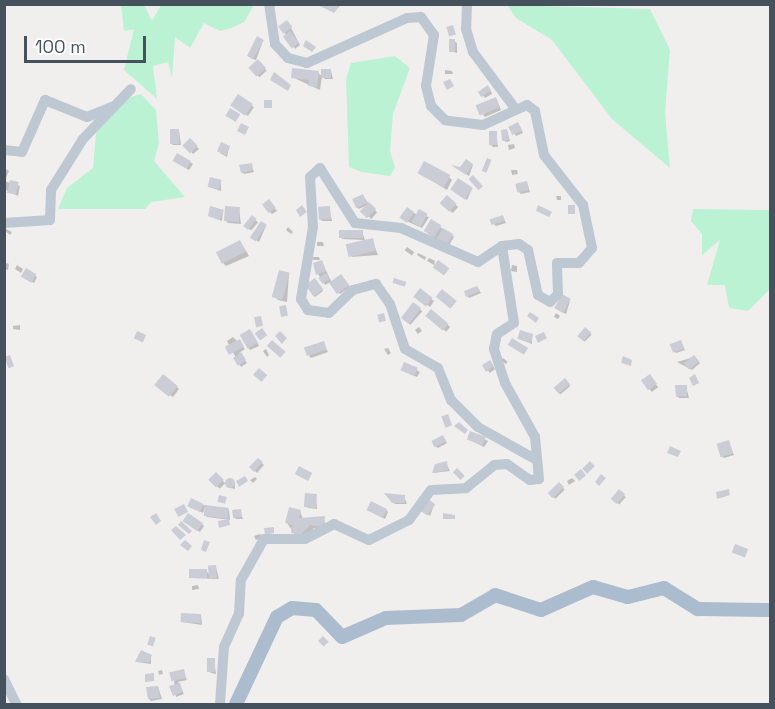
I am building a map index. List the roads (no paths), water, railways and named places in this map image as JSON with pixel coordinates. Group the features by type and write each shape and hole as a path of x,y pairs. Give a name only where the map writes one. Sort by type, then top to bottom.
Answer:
{"main road":[{"path":"236,705 276,617 292,608 315,610 342,636 386,618 461,615 489,595 541,610 593,587 628,597 664,588 698,609 771,610"}],"street":[{"path":"220,705 224,647 239,614 241,580 264,539 305,539 334,524 369,540 409,520 431,490 466,488 494,465 519,468 536,481 541,473 533,458 478,427 451,400 438,368 405,349 390,304 376,284 353,290 329,313 308,310 301,299 313,227 310,177 320,168 355,223 401,228 478,262 502,246 519,244 528,250 538,295 550,302 558,294 557,263 579,263 592,248 583,205 544,155 535,111 527,105 514,107 483,125 445,120 428,96 434,35 421,17 407,18 307,63 288,58 275,44 269,4"},
{"path":"467,4 466,29 474,52 514,107"},
{"path":"4,224 50,220 51,190 83,139 131,89"},
{"path":"4,150 22,152 45,100 87,117 115,106"},
{"path":"502,246 514,323 496,334 494,349 505,383 535,436 533,458"},
{"path":"4,680 16,705"}]}
